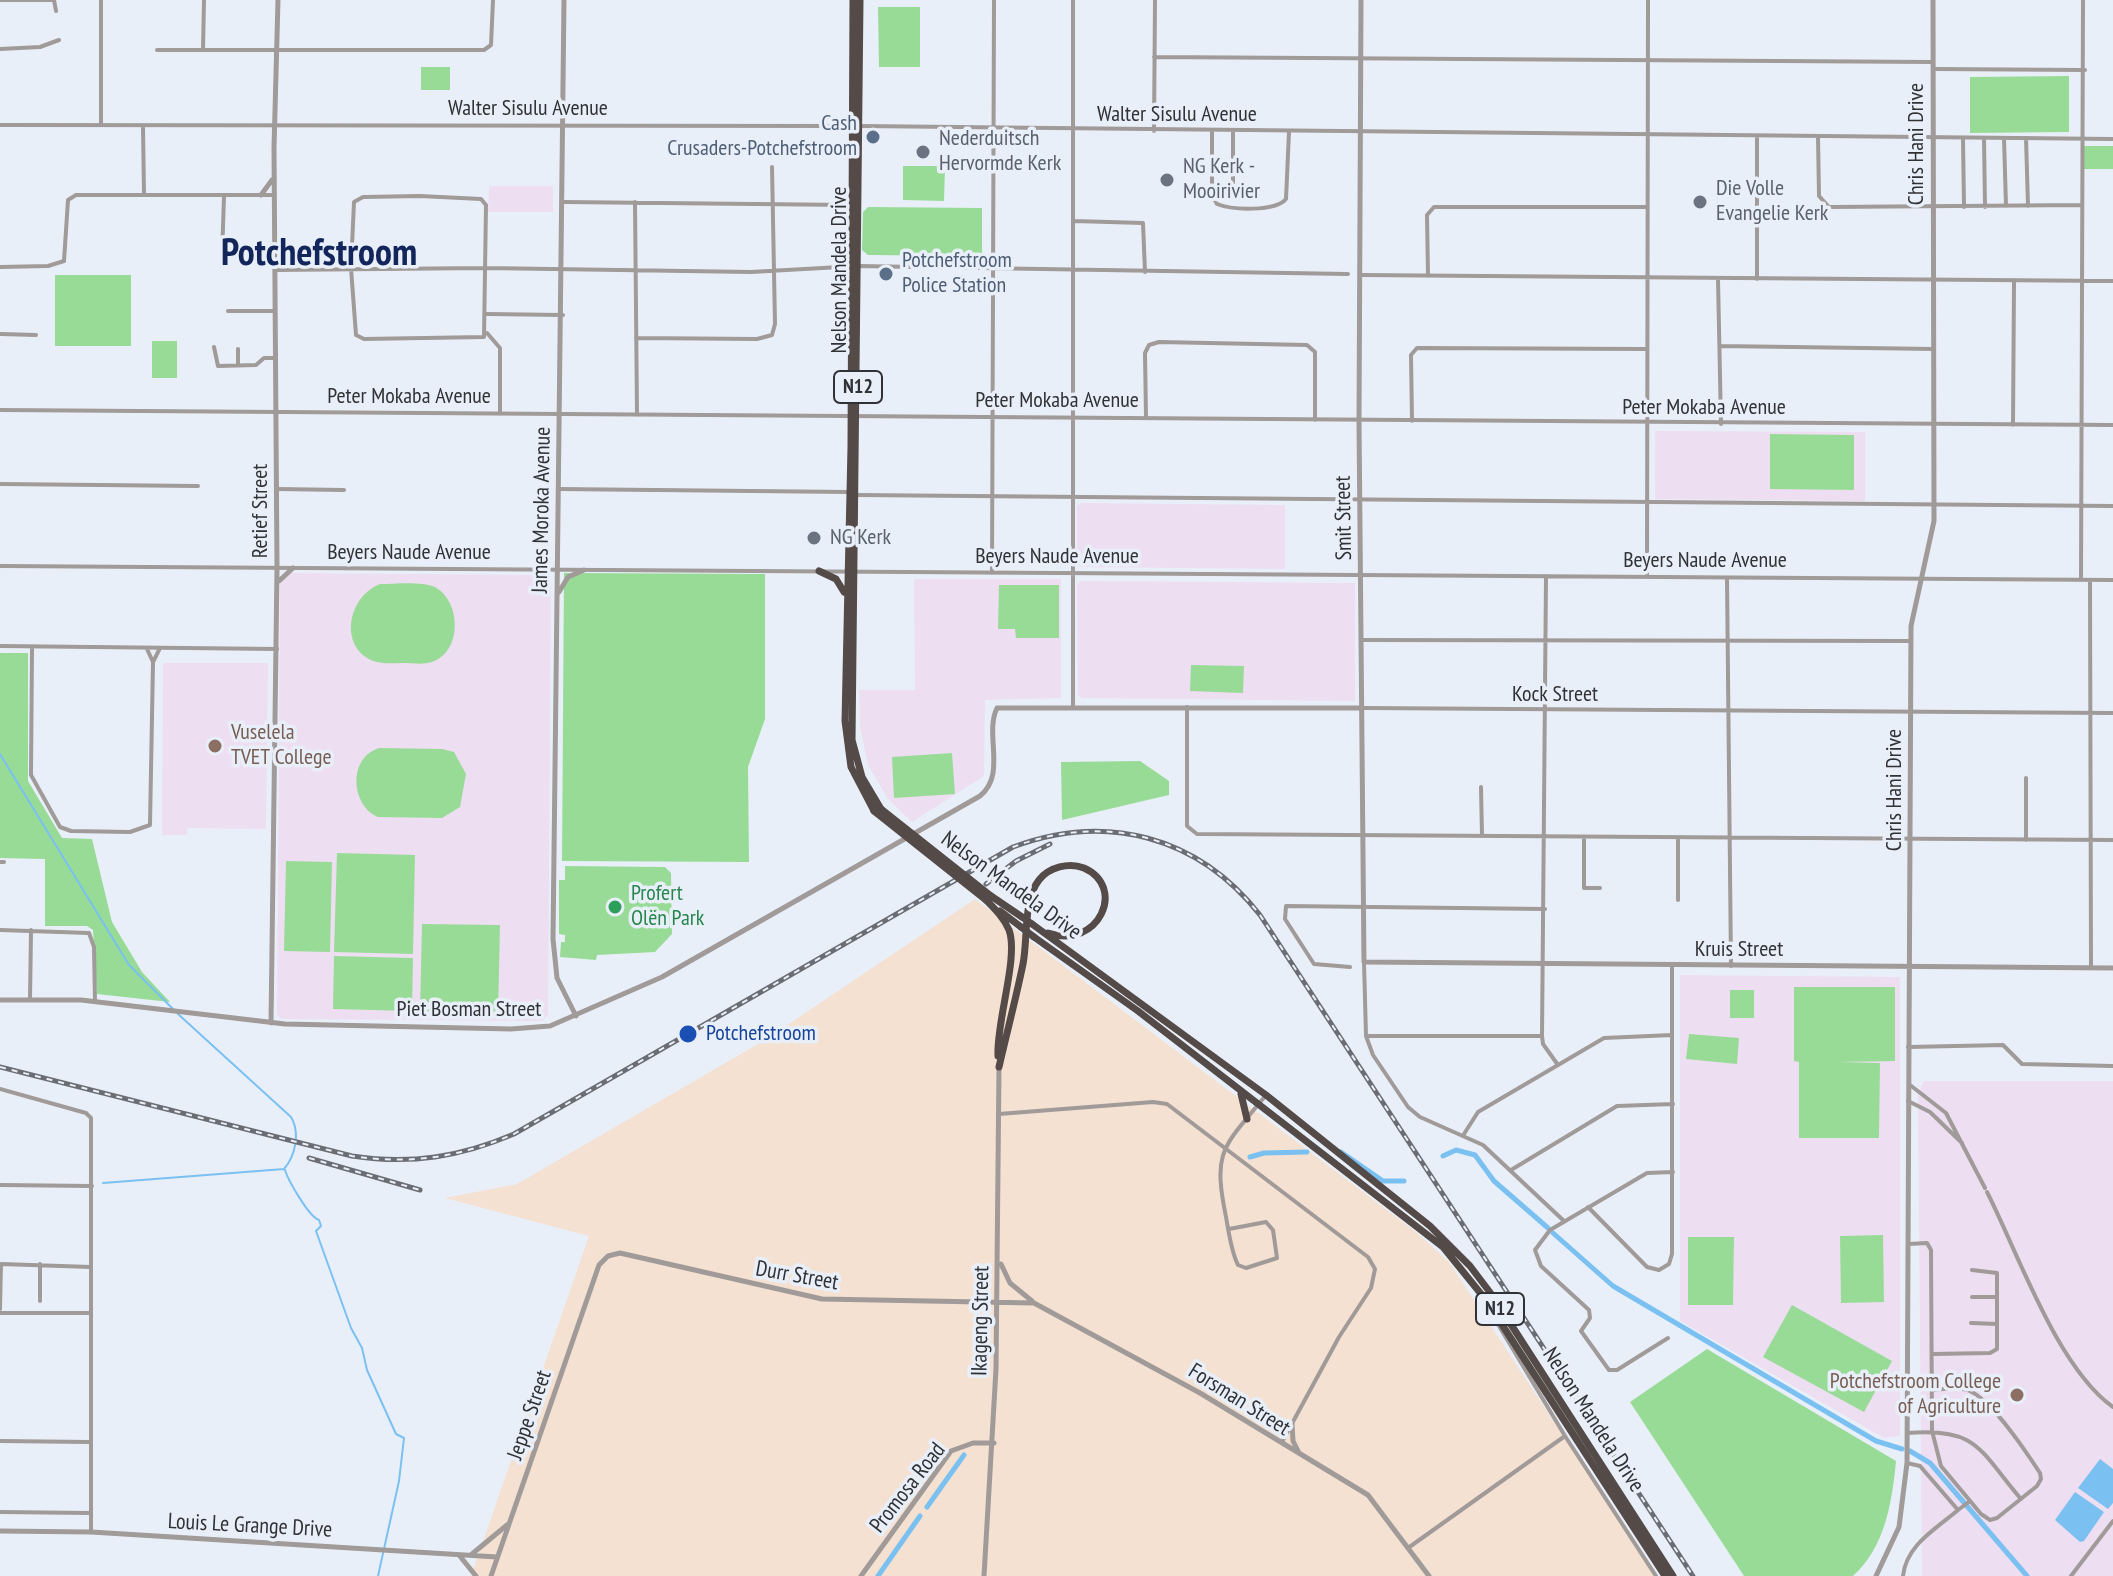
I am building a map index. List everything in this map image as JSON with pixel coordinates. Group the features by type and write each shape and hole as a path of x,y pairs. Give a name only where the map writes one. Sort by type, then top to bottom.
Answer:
{"highway":[{"name":"Nelson Mandela Drive","path":"853,0 856,126 850,205 854,266"},
{"name":"Nelson Mandela Drive","path":"860,0 850,571 852,740 862,777 877,810"},
{"path":"819,571 836,579 845,594"},
{"name":"Nelson Mandela Drive","path":"850,571 845,594 847,747 857,783 877,810 1034,937 1138,1011 1257,1106 1423,1229 1459,1264 1486,1300 1665,1576"},
{"path":"999,1067 1024,963 1035,887 1048,872 1063,866 1084,868 1097,879 1104,901 1100,918 1092,929 1066,938 1034,925"},
{"name":"Nelson Mandela Drive","path":"989,898 1034,925 1266,1095 1430,1226 1470,1266 1673,1576"},
{"path":"989,898 1005,922 1011,941 998,1030 999,1067"},
{"path":"1241,1093 1247,1119"}],"street":[{"path":"0,0 54,0 56,11"},
{"path":"101,0 101,125"},
{"path":"203,50 204,0"},
{"name":"Retief Street","path":"271,1023 277,649 274,126 278,0"},
{"path":"157,50 489,48 493,39 493,0"},
{"name":"James Moroka Avenue","path":"564,0 554,963 576,1016"},
{"path":"1073,0 1073,706"},
{"path":"1154,131 1155,0"},
{"name":"Smit Street","path":"1361,0 1359,421 1366,1036"},
{"path":"1647,576 1648,0"},
{"name":"Chris Hani Drive","path":"1876,1576 1901,1519 1907,1463 1911,641 1913,611 1932,538 1934,504 1933,0"},
{"path":"2081,580 2083,0"},
{"path":"992,573 993,2"},
{"path":"0,49 40,47 59,40"},
{"path":"1154,57 1649,61 2085,70"},
{"name":"Walter Sisulu Avenue","path":"0,125 856,126 2113,139"},
{"path":"143,125 144,195"},
{"path":"1212,131 1212,195 1217,204 1228,207 1283,204 1288,194 1289,132"},
{"path":"1233,131 1233,195"},
{"path":"1757,136 1757,279"},
{"path":"1818,136 1819,196 1824,205 1934,208 2082,205"},
{"path":"1963,138 1964,207"},
{"path":"1984,138 1985,207"},
{"path":"2004,138 2006,206"},
{"path":"2026,138 2028,206"},
{"path":"636,338 769,337 775,328 772,167"},
{"path":"261,195 274,177"},
{"path":"0,267 48,266 64,261 71,196 274,195"},
{"path":"222,257 224,196"},
{"path":"487,333 476,339 364,339 355,332 351,268 353,204 363,197 481,199 488,214 487,333 500,348 500,414"},
{"path":"564,202 850,205"},
{"path":"635,202 637,415"},
{"path":"1428,276 1427,215 1434,207 1647,207"},
{"path":"1074,221 1139,221 1144,226 1145,272"},
{"path":"275,270 486,268 773,271 854,266 1348,274"},
{"path":"1360,275 2113,281"},
{"path":"1718,279 1721,424"},
{"path":"2013,425 2014,281"},
{"path":"228,311 275,311"},
{"path":"487,314 563,315"},
{"path":"0,334 36,335"},
{"path":"1146,418 1146,348 1154,343 1174,342 1300,344 1312,347 1315,352 1315,420"},
{"path":"1721,346 1934,349"},
{"path":"214,347 215,365 259,364 264,358 275,358"},
{"path":"1412,421 1411,355 1417,348 1647,349"},
{"path":"238,349 238,365"},
{"name":"Peter Mokaba Avenue","path":"0,410 2113,425"},
{"path":"0,484 198,486"},
{"path":"277,489 344,490"},
{"path":"558,489 1073,498 2113,506"},
{"name":"Beyers Naude Avenue","path":"0,566 2113,580"},
{"path":"277,583 293,568"},
{"path":"557,596 568,577 584,570"},
{"path":"1546,576 1542,1036 1543,1044 1558,1065"},
{"path":"1727,578 1731,966"},
{"path":"2090,580 2091,968"},
{"path":"1362,640 1911,641"},
{"path":"0,646 277,649"},
{"path":"32,648 31,775 62,829 130,832 149,828 153,662 160,648"},
{"path":"147,649 153,662"},
{"path":"1187,707 1187,826 1197,834 2113,840"},
{"name":"Kock Street","path":"997,708 2113,713"},
{"name":"Piet Bosman Street","path":"0,1000 95,1002 271,1023 527,1029 550,1026 662,977 980,796 993,778 994,718 997,708"},
{"path":"2026,778 2026,840"},
{"path":"1481,787 1482,837"},
{"path":"1678,837 1678,900"},
{"path":"1584,838 1584,888 1600,888"},
{"path":"1350,967 1314,964 1285,919 1286,906 1545,909"},
{"path":"0,930 89,933 93,940 95,1002"},
{"path":"30,1000 31,930"},
{"name":"Kruis Street","path":"1364,962 2113,968"},
{"path":"1588,1207 1647,1267 1659,1270 1669,1264 1673,1172 1672,965"},
{"path":"1464,1134 1478,1112 1610,1036 1672,1035"},
{"path":"1542,1036 1366,1036 1373,1055 1413,1112 1483,1145 1564,1221"},
{"path":"1908,1047 2003,1045 2022,1064 2113,1066"},
{"name":"Ikageng Street","path":"984,1576 994,1443 999,1259 999,1067"},
{"path":"1908,1083 1946,1113 1966,1147 2068,1355 2088,1385 2113,1407"},
{"path":"0,1089 86,1113 91,1118 91,1532"},
{"path":"1229,1229 1266,1222 1273,1230 1277,1258 1242,1268 1236,1261 1229,1229 1218,1170 1225,1147 1266,1095"},
{"path":"1908,1101 1930,1112 1966,1147"},
{"path":"999,1114 1160,1103 1175,1109 1368,1257 1375,1269 1371,1288 1339,1337 1281,1444"},
{"path":"1511,1170 1617,1106 1673,1104"},
{"path":"1668,1338 1617,1370 1604,1367 1581,1331 1590,1318 1589,1310 1536,1257 1537,1245 1564,1221 1647,1173 1673,1172"},
{"path":"0,1185 92,1186"},
{"path":"1908,1244 1924,1242 1930,1247 1932,1431 1939,1462 1967,1503 1993,1520 2037,1486 2041,1477 1997,1417 1970,1391 1932,1390"},
{"name":"Durr Street","path":"599,1265 608,1256 620,1253 822,1299 998,1301"},
{"path":"999,1259 1010,1283 1034,1303"},
{"path":"91,1267 1,1264 0,1311 91,1313"},
{"path":"40,1264 40,1301"},
{"name":"Jeppe Street","path":"491,1576 599,1265"},
{"path":"1932,1354 1995,1353 1996,1271 1972,1270"},
{"path":"1972,1297 1997,1297"},
{"path":"1486,1300 1510,1347 1656,1576"},
{"name":"Forsman Street","path":"998,1301 1034,1303 1200,1393 1368,1495 1429,1576"},
{"path":"1971,1323 1997,1324"},
{"path":"1292,1424 1293,1441 1303,1457"},
{"path":"1907,1433 1958,1433 1970,1439 2021,1499"},
{"path":"1408,1548 1565,1436"},
{"path":"0,1441 91,1442"},
{"name":"Promosa Road","path":"861,1576 951,1451 973,1443 994,1443"},
{"path":"1907,1463 1920,1466 1958,1510"},
{"path":"1903,1576 1912,1550 1967,1503"},
{"path":"0,1512 91,1513"},
{"path":"2071,1576 2113,1521"},
{"path":"471,1555 508,1523"},
{"name":"Louis Le Grange Drive","path":"0,1531 91,1532 497,1557"},
{"path":"457,1554 476,1576"}],"shaded area":[{"path":"489,186 553,186 553,212 488,212"},
{"path":"1655,431 1865,432 1865,501 1655,499"},
{"path":"1081,503 1285,505 1285,569 1081,567 1077,564 1077,506"},
{"path":"290,573 545,575 551,581 548,1015 542,1021 281,1019 277,1014 280,583"},
{"path":"914,579 1061,579 1061,698 985,700 984,776 912,822 888,799 868,765 860,727 859,690 915,690"},
{"path":"1081,581 1355,583 1355,701 1082,698 1078,695 1077,585"},
{"name":"Vuselela TVET College","path":"163,663 268,663 266,829 187,828 187,835 162,835"},
{"path":"975,899 1416,1232 1449,1262 1655,1576 471,1576 589,1236 445,1198 517,1184 765,1040"},
{"path":"1680,975 1900,977 1900,1436 1884,1438 1680,1321"},
{"name":"Potchefstroom College of Agriculture","path":"1924,1081 2113,1081 2113,1576 1922,1576 1918,1093"}],"green space":[{"path":"878,7 920,7 920,67 879,67"},
{"path":"421,67 450,67 450,90 421,90"},
{"path":"2069,76 2069,132 1970,133 1970,77"},
{"path":"2084,146 2113,146 2113,169 2084,169"},
{"path":"903,166 945,166 944,201 903,200"},
{"path":"868,207 982,208 982,256 868,255 862,250 863,212"},
{"path":"55,275 131,275 131,346 55,346"},
{"path":"152,341 177,341 177,378 152,378"},
{"path":"1770,434 1854,435 1854,490 1770,489"},
{"path":"564,573 765,574 765,719 748,767 749,862 562,861"},
{"path":"380,584 423,584 435,587 444,594 454,615 455,626 449,648 442,657 425,663 383,663 365,656 357,648 352,637 354,612 368,591"},
{"path":"999,585 1059,585 1059,638 1016,638 1015,629 998,629"},
{"path":"0,653 28,653 28,781 62,838 92,839 112,922 142,972 170,1002 97,994 93,930 87,926 45,926 45,859 0,858"},
{"path":"1191,665 1244,666 1243,693 1190,691"},
{"path":"380,748 454,752 466,774 460,807 442,818 378,817 369,811 362,802 356,781 362,760"},
{"path":"952,753 955,794 894,798 892,757"},
{"path":"1140,761 1169,781 1169,795 1062,820 1061,762"},
{"path":"337,853 415,855 413,954 334,952"},
{"path":"286,861 332,862 330,952 284,951"},
{"name":"Profert Olën Park","path":"565,866 665,867 671,873 672,934 655,952 597,955 596,960 560,957 565,935 559,934 559,880 565,880"},
{"path":"422,924 500,925 498,1014 420,1012"},
{"path":"334,956 413,958 412,1011 333,1009"},
{"path":"1794,987 1895,987 1895,1061 1839,1062 1880,1063 1879,1138 1799,1138 1799,1062 1794,1061"},
{"path":"1730,990 1754,990 1754,1018 1730,1018"},
{"path":"1689,1034 1739,1038 1737,1064 1686,1059"},
{"path":"1883,1235 1884,1302 1841,1303 1840,1236"},
{"path":"1688,1237 1734,1237 1733,1305 1688,1305"},
{"path":"1792,1305 1892,1361 1864,1412 1763,1357"},
{"path":"1707,1349 1896,1461 1889,1508 1880,1538 1873,1552 1853,1576 1744,1576 1630,1402"}],"water":[{"path":"2100,1459 2113,1469 2113,1503 2108,1509 2078,1488"},
{"path":"2075,1492 2104,1512 2084,1541 2080,1542 2055,1520"}],"waterway":[{"path":"0,754 129,965 173,1009"},
{"path":"103,1183 284,1169 291,1157 296,1136 291,1117 178,1014"},
{"path":"1443,1156 1456,1150 1475,1155 1494,1181 1548,1228"},
{"path":"1250,1157 1264,1153 1307,1152"},
{"path":"1341,1152 1383,1181 1404,1181"},
{"path":"285,1170 294,1189 319,1220 321,1226 316,1231 351,1328 362,1348 367,1370 396,1434 404,1438 399,1481 378,1576"},
{"path":"1553,1233 1613,1286 1876,1441 1902,1449"},
{"path":"1910,1451 1930,1463 2027,1576"},
{"path":"927,1507 964,1455"},
{"path":"878,1576 920,1516"}],"railway":[{"path":"0,1067 352,1156 395,1160 435,1157 514,1134 1013,847 1082,832 1116,832 1148,838 1208,866 1235,888 1260,915 1693,1576"},
{"path":"986,884 1016,861 1050,844"},
{"path":"309,1158 420,1190"}],"place":[{"name":"Cash Crusaders-Potchefstroom","path":"873,137"},
{"name":"Nederduitsch Hervormde Kerk","path":"923,152"},
{"name":"NG Kerk - Mooirivier","path":"1167,180"},
{"name":"Die Volle Evangelie Kerk","path":"1700,202"},
{"name":"Potchefstroom Police Station","path":"886,274"},
{"name":"NG Kerk","path":"814,538"},
{"name":"Vuselela TVET College","path":"215,746"},
{"name":"Profert Olën Park","path":"615,907"},
{"name":"Potchefstroom","path":"688,1034"},
{"name":"Potchefstroom College of Agriculture","path":"2017,1395"}],"district":[{"name":"Potchefstroom","path":"319,254"}]}
